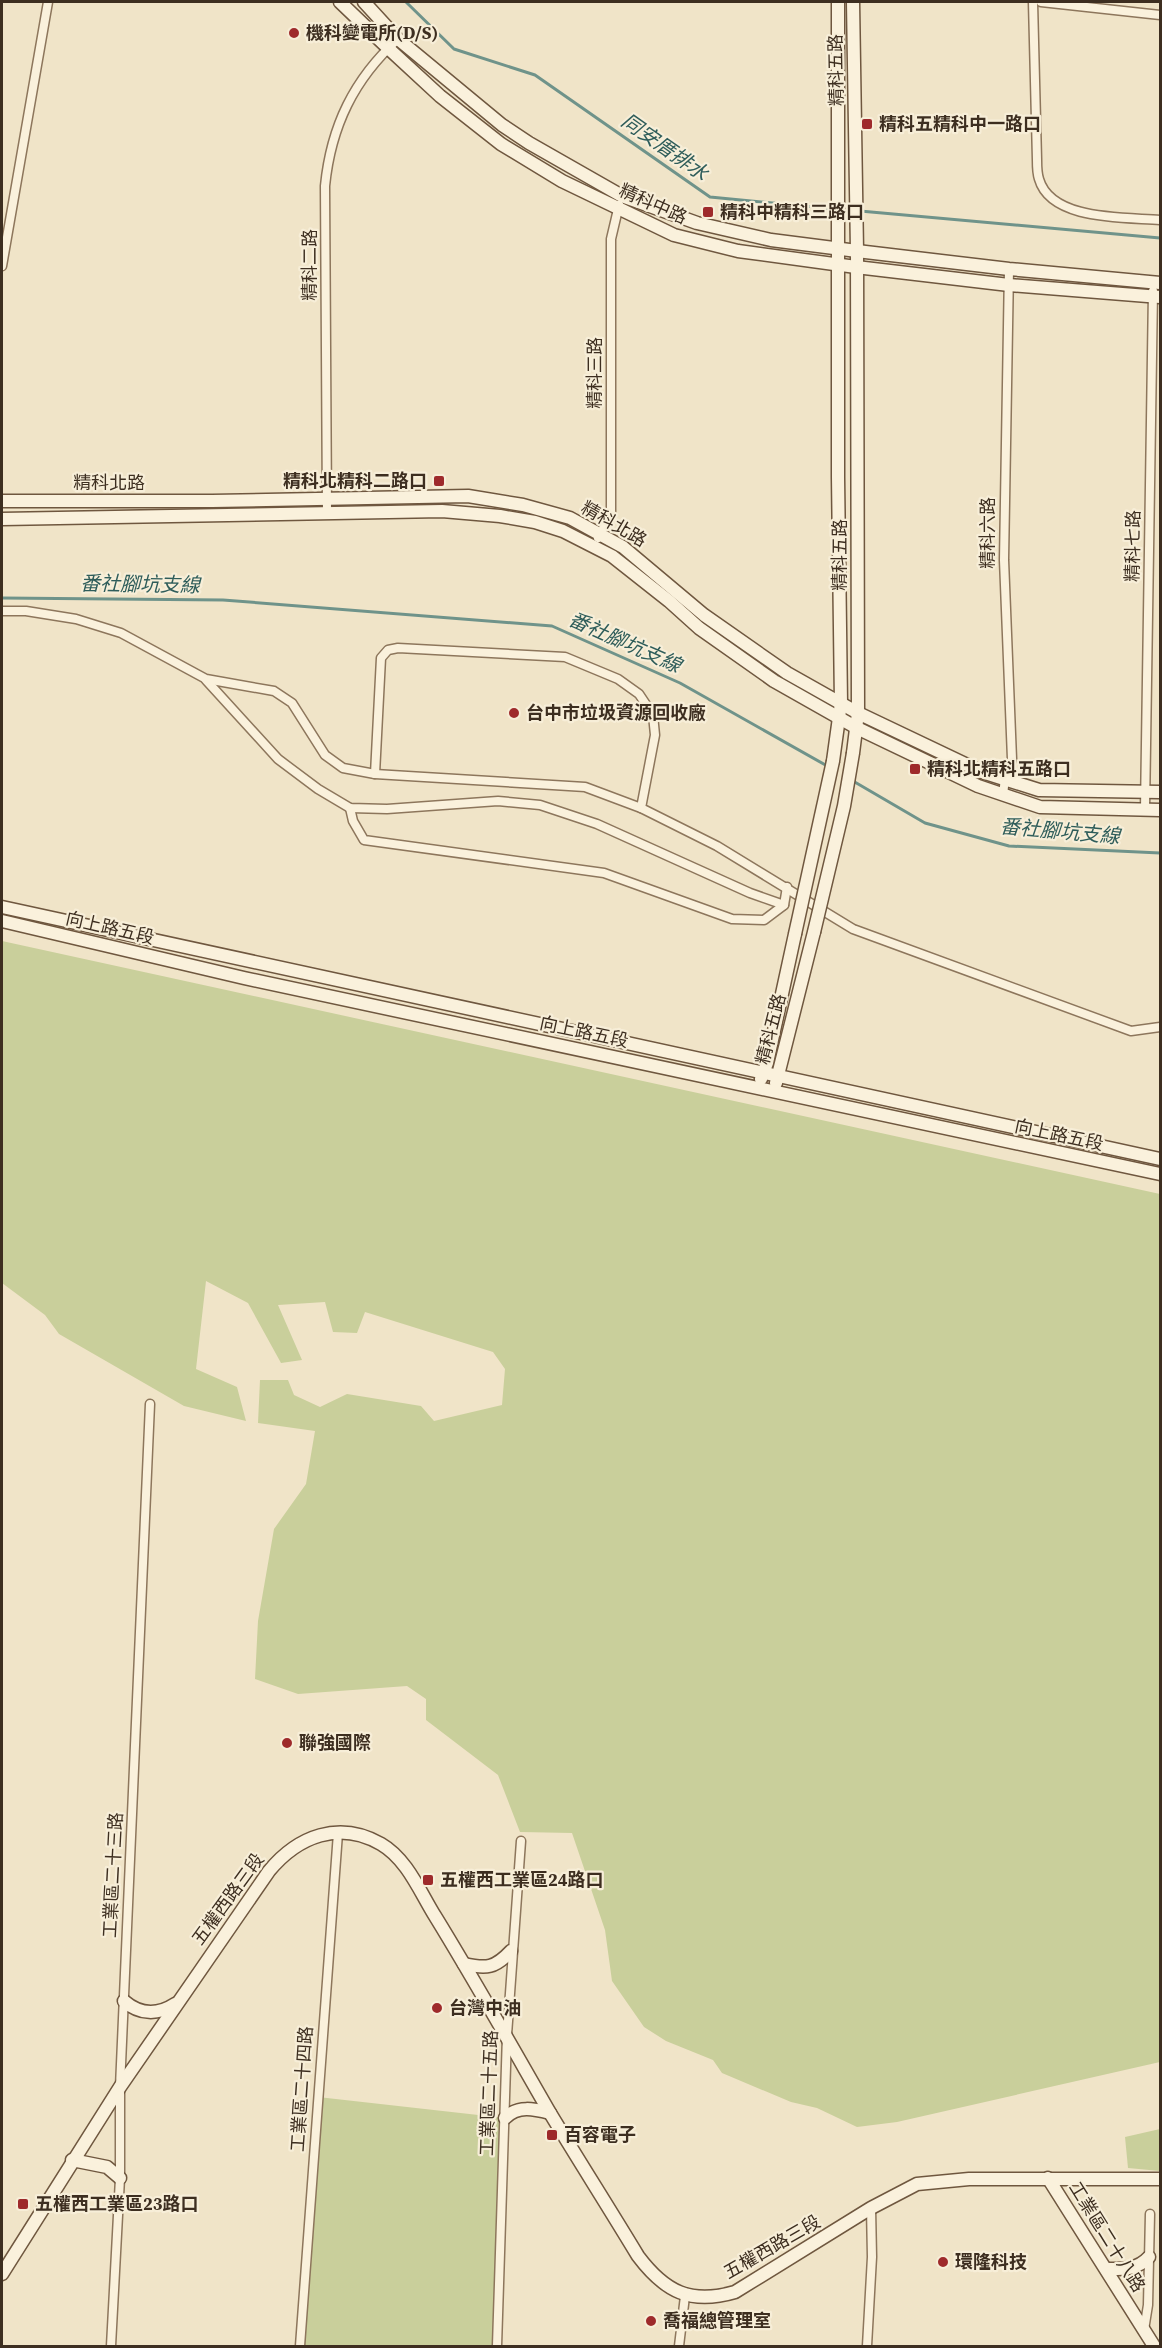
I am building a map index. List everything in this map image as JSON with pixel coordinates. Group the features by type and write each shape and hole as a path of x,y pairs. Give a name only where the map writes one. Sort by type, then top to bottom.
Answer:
{"street":[{"path":"2,266 48,2"},
{"name":"精科中路","path":"340,2 458,110 501,144 562,181 674,236 738,251 856,267 1009,285 1157,297"},
{"name":"精科中路","path":"364,2 398,39 502,125 529,143 622,196 696,223 771,240 857,252 1157,283"},
{"name":"精科五路","path":"756,1091 764,1072 833,761 841,703 838,2"},
{"name":"精科五路","path":"772,1095 844,806 857,728 857,252 853,2"},
{"path":"1033,2 1037,160 1039,180 1047,195 1059,205 1087,214 1161,220"},
{"path":"1041,2 1161,15"},
{"name":"精科二路","path":"327,513 325,186 328,161 340,118 351,96 388,48 398,39"},
{"name":"精科三路","path":"593,547 611,514 611,239 622,196"},
{"name":"精科六路","path":"1003,795 1005,778 1012,759 1004,560 1010,269"},
{"name":"精科七路","path":"1145,809 1157,283"},
{"name":"精科北路","path":"2,501 468,496 494,499 570,518 623,547 704,615 762,657 858,713 982,772 1039,790 1161,792"},
{"name":"精科北路","path":"2,519 442,512 500,516 535,522 554,528 612,556 730,652 774,681 857,728 978,786 1040,807 1161,810"},
{"path":"2,611 26,611 76,619 120,633 206,679 274,691 292,703 325,755 343,768 375,774 585,788 641,808 717,846 853,929 1131,1030 1161,1027"},
{"path":"375,774 381,658 388,650 398,648 565,657 618,680 639,694 650,708 653,715 654,735 641,808"},
{"path":"206,679 278,759 318,789 350,808 387,809 498,801 540,805 597,824 750,893 784,905"},
{"path":"350,808 353,821 364,840 604,873 732,919 764,920 784,905 786,887"},
{"name":"向上路五段","path":"2,907 1161,1159"},
{"name":"向上路五段","path":"2,921 244,978 772,1095 1161,1174"},
{"name":"工業區二十三路","path":"111,2346 120,2178 120,2087 150,1404"},
{"name":"五權西路三段","path":"2,2274 120,2087 269,1871 285,1853 306,1839 338,1833 371,1839 400,1859 507,2035 550,2113 644,2263 656,2278 685,2296 698,2298 735,2292 871,2208 908,2188 926,2182 969,2179 1161,2179"},
{"name":"工業區二十四路","path":"300,2346 338,1833"},
{"name":"工業區二十五路","path":"497,2346 507,2035 511,1951 521,1841"},
{"path":"465,1964 487,1967 495,1965 511,1951"},
{"path":"124,2001 142,2012 154,2013 166,2010 176,2003"},
{"path":"505,2118 517,2110 527,2109 550,2113"},
{"path":"72,2160 107,2167 120,2178"},
{"name":"工業區二十八路","path":"1048,2178 1154,2346"},
{"path":"867,2346 872,2257 871,2208"},
{"path":"1144,2330 1148,2305 1150,2214"},
{"path":"1106,2269 1131,2268 1149,2257"},
{"path":"679,2346 685,2296"}],"green space":[{"path":"2,941 1160,1194 1160,2062 897,2122 857,2127 817,2108 791,2102 722,2073 713,2060 666,2041 644,2027 612,1981 605,1930 572,1833 520,1832 498,1775 426,1720 426,1699 407,1686 298,1694 255,1679 258,1621 274,1529 306,1484 315,1431 258,1423 260,1380 288,1380 294,1395 320,1407 347,1394 421,1406 434,1421 502,1405 505,1369 493,1352 365,1312 357,1333 333,1332 325,1302 278,1305 302,1360 281,1363 248,1303 206,1281 196,1369 237,1387 246,1421 184,1406 59,1334 45,1315 2,1283"},
{"path":"318,2097 505,2118 497,2346 301,2346"},
{"path":"1160,2129 1160,2171 1128,2168 1125,2137"}],"waterway":[{"name":"同安厝排水","path":"406,2 454,49 535,75 710,197 836,209"},
{"name":"同安厝排水","path":"860,211 1160,238"},
{"name":"番社腳坑支線","path":"2,598 223,600 552,626 680,683 829,767"},
{"name":"番社腳坑支線","path":"853,781 925,823 1009,846 1160,853"}],"place":[{"name":"機科變電所(D/S)","path":"294,33"},
{"name":"精科五精科中一路口","path":"867,124"},
{"name":"精科中精科三路口","path":"708,212"},
{"name":"精科北精科二路口","path":"439,481"},
{"name":"台中市垃圾資源回收廠","path":"514,713"},
{"name":"精科北精科五路口","path":"915,769"},
{"name":"聯強國際","path":"287,1743"},
{"name":"五權西工業區24路口","path":"428,1880"},
{"name":"台灣中油","path":"437,2008"},
{"name":"百容電子","path":"552,2135"},
{"name":"五權西工業區23路口","path":"23,2204"},
{"name":"環隆科技","path":"943,2262"},
{"name":"喬福總管理室","path":"651,2321"}]}
